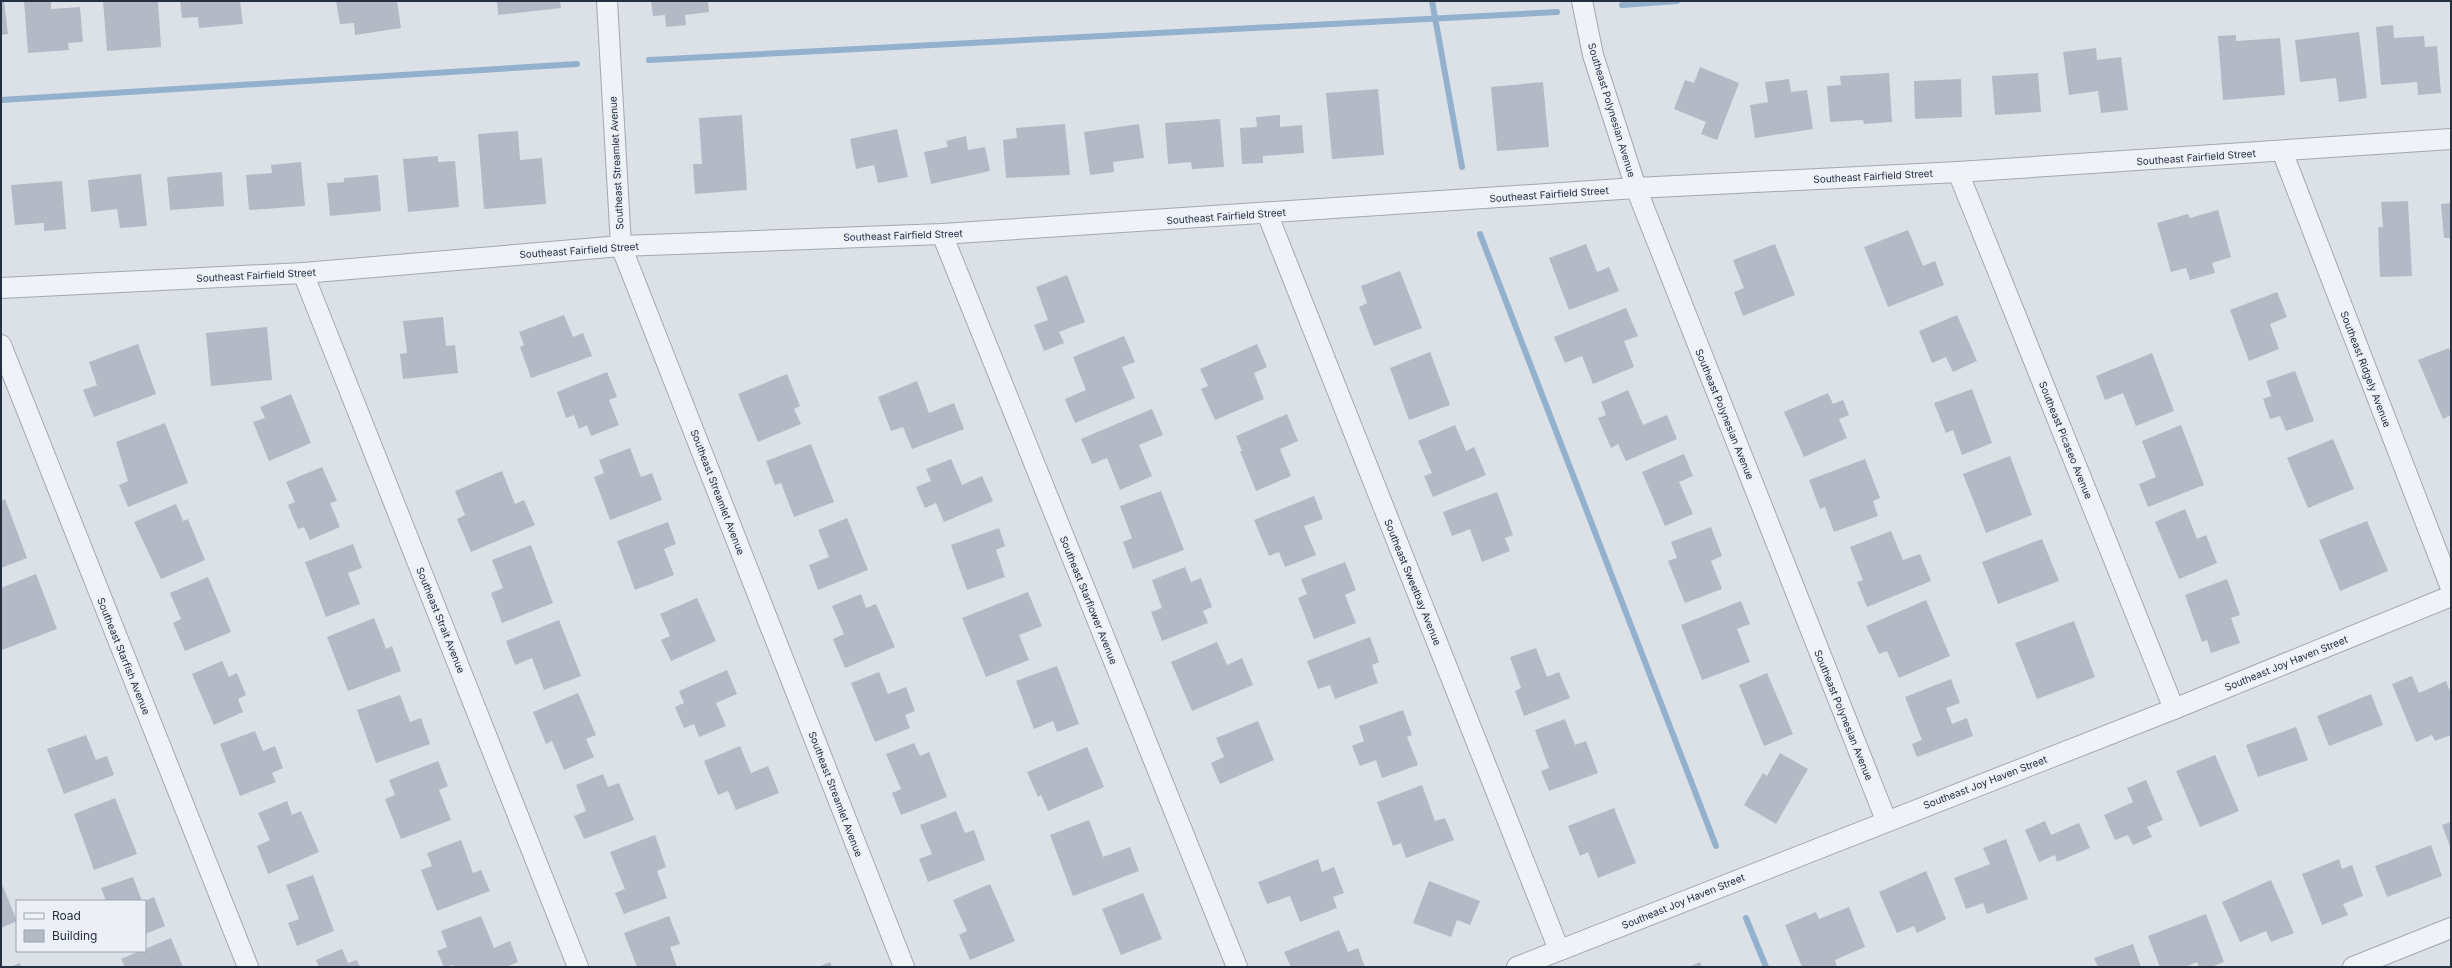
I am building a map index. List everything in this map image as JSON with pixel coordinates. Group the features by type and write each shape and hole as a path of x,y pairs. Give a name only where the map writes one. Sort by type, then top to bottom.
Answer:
{"street":[{"name":"Southeast Streamlet Avenue","path":"607,1 621,246 904,967"},
{"name":"Southeast Polynesian Avenue","path":"1582,1 1593,55 1636,188 1886,820"},
{"name":"Southeast Fairfield Street","path":"1,288 304,273 621,246 942,234 1636,188 1958,172 2451,139"},
{"name":"Southeast Ridgely Avenue","path":"2282,151 2451,588"},
{"name":"Southeast Picaseo Avenue","path":"1958,172 2174,708"},
{"name":"Southeast Sweetbay Avenue","path":"1267,213 1559,950"},
{"name":"Southeast Starflower Avenue","path":"942,234 1237,967"},
{"name":"Southeast Strait Avenue","path":"304,273 578,967"},
{"name":"Southeast Starfish Avenue","path":"1,345 248,967"},
{"name":"Southeast Joy Haven Street","path":"1518,967 1886,820 2174,708 2451,596"},
{"path":"2353,967 2451,928"}],"building":[{"path":"1,1 4,1 8,34 1,35"},
{"path":"24,1 51,1 51,9 80,7 83,42 68,43 69,50 28,53"},
{"path":"103,1 158,1 161,47 107,51"},
{"path":"180,1 240,1 243,24 199,28 198,17 182,18"},
{"path":"336,1 397,1 401,28 355,35 354,23 340,24"},
{"path":"497,1 560,1 561,8 498,15"},
{"path":"651,1 708,1 709,12 685,15 686,25 666,27 665,15 653,16"},
{"path":"2393,25 2394,38 2424,36 2425,47 2437,46 2441,93 2418,95 2417,82 2381,85 2376,27"},
{"path":"2359,32 2367,98 2339,102 2336,78 2300,82 2295,40"},
{"path":"2236,35 2236,41 2280,38 2285,95 2223,100 2218,36"},
{"path":"2096,48 2097,60 2121,57 2128,110 2101,113 2098,91 2069,95 2063,52"},
{"path":"1700,67 1739,83 1717,140 1701,134 1706,122 1674,109 1685,80 1694,83"},
{"path":"1889,73 1892,122 1864,124 1863,120 1830,122 1827,86 1841,85 1840,76"},
{"path":"2038,73 2041,112 1995,115 1992,76"},
{"path":"1789,79 1791,92 1807,90 1813,129 1755,138 1750,105 1768,102 1765,82"},
{"path":"1961,79 1962,117 1915,119 1914,81"},
{"path":"1543,82 1549,147 1497,151 1491,87"},
{"path":"1378,89 1384,155 1332,159 1326,93"},
{"path":"742,115 747,190 695,194 693,164 702,164 699,118"},
{"path":"1280,115 1280,127 1302,125 1304,153 1263,156 1263,163 1242,164 1240,128 1257,127 1256,117"},
{"path":"1220,119 1224,167 1192,169 1191,162 1168,164 1165,123"},
{"path":"1065,124 1070,175 1006,178 1003,140 1017,138 1016,128"},
{"path":"1139,124 1144,158 1113,162 1114,172 1090,175 1084,132"},
{"path":"897,129 908,177 878,183 874,165 856,169 850,139"},
{"path":"518,131 520,160 542,158 546,204 484,209 478,134"},
{"path":"966,136 968,150 985,147 990,171 931,184 924,152 948,147 946,141"},
{"path":"438,156 438,162 455,161 459,207 408,212 403,159"},
{"path":"301,162 305,206 249,210 246,175 272,173 271,165"},
{"path":"222,172 224,206 170,210 167,177"},
{"path":"141,174 147,226 120,228 117,209 91,212 88,180"},
{"path":"378,175 381,211 330,216 327,183 344,182 344,178"},
{"path":"62,181 66,229 44,231 44,223 15,225 11,185"},
{"path":"2408,201 2412,276 2380,277 2378,227 2383,227 2381,202"},
{"path":"2451,203 2451,238 2444,238 2441,204"},
{"path":"2218,210 2231,257 2212,263 2215,273 2190,280 2186,268 2171,272 2157,223 2188,214 2190,218"},
{"path":"1908,230 1923,266 1935,261 1944,285 1888,307 1864,247"},
{"path":"1586,244 1597,272 1609,267 1619,291 1569,310 1549,258"},
{"path":"1775,244 1795,295 1743,316 1734,292 1744,288 1733,260"},
{"path":"1400,271 1422,328 1374,346 1359,307 1367,303 1361,286"},
{"path":"1067,275 1085,322 1059,332 1064,343 1044,351 1034,325 1048,320 1036,287"},
{"path":"2277,292 2287,317 2270,324 2279,349 2249,361 2230,310"},
{"path":"1626,308 1638,336 1624,341 1634,367 1593,384 1582,356 1565,363 1554,337"},
{"path":"564,315 573,337 583,333 592,356 531,378 520,347 524,345 519,332"},
{"path":"1957,315 1977,361 1953,372 1946,357 1932,363 1919,331"},
{"path":"443,317 446,346 455,345 458,373 403,379 400,354 407,353 403,321"},
{"path":"267,327 272,380 211,386 206,333"},
{"path":"1124,336 1135,362 1122,367 1135,398 1075,423 1065,399 1086,390 1073,357"},
{"path":"138,344 156,394 94,417 83,390 97,385 89,362"},
{"path":"1257,344 1267,367 1254,373 1264,399 1215,420 1201,389 1208,386 1200,369"},
{"path":"2449,348 2451,354 2451,415 2443,419 2418,360"},
{"path":"1430,352 1450,405 1409,420 1390,368"},
{"path":"2152,353 2174,411 2136,426 2123,393 2105,400 2096,376"},
{"path":"2295,371 2314,421 2286,431 2280,416 2270,419 2263,399 2271,396 2266,381"},
{"path":"607,372 617,397 609,400 619,425 591,436 587,425 579,429 574,415 566,418 557,392"},
{"path":"787,374 800,406 794,409 801,424 758,442 738,394"},
{"path":"917,381 929,413 954,403 964,429 912,449 903,427 891,431 878,397"},
{"path":"1972,389 1992,443 1962,455 1953,430 1946,433 1934,403"},
{"path":"1628,390 1643,425 1667,415 1677,439 1626,461 1618,444 1611,448 1598,418 1606,415 1601,402"},
{"path":"1828,393 1833,404 1843,400 1849,415 1839,419 1847,438 1804,457 1784,412"},
{"path":"291,394 311,443 269,461 253,422 265,418 260,407"},
{"path":"1152,409 1163,435 1139,445 1152,476 1120,490 1107,458 1092,464 1081,439"},
{"path":"1287,414 1298,441 1280,449 1291,476 1256,491 1240,451 1242,451 1236,436"},
{"path":"165,423 188,483 128,507 119,485 128,481 116,442"},
{"path":"1455,425 1466,451 1474,447 1486,475 1433,497 1424,476 1432,473 1418,441"},
{"path":"2181,425 2204,485 2148,507 2139,484 2156,477 2142,441"},
{"path":"2333,439 2354,489 2308,508 2287,458"},
{"path":"811,444 834,502 794,517 781,483 775,485 766,461"},
{"path":"630,448 641,477 652,473 662,500 610,520 594,477 604,473 599,460"},
{"path":"1684,454 1693,476 1679,482 1693,514 1665,526 1642,472"},
{"path":"2010,456 2032,515 1986,533 1963,474"},
{"path":"951,459 962,485 982,476 993,501 944,522 936,503 925,508 916,487 931,481 926,469"},
{"path":"1865,459 1880,498 1873,501 1878,516 1834,532 1825,507 1820,509 1809,480"},
{"path":"322,467 337,501 330,503 340,527 310,540 304,527 298,529 288,505 295,502 286,482"},
{"path":"502,471 515,504 524,500 535,525 471,552 457,519 465,515 455,491"},
{"path":"1161,491 1184,550 1133,569 1123,542 1132,538 1120,506"},
{"path":"1497,492 1513,535 1505,538 1510,551 1482,562 1470,529 1452,536 1443,512"},
{"path":"1314,496 1323,519 1304,526 1316,555 1285,567 1279,552 1269,556 1254,520"},
{"path":"5,499 27,558 1,568 1,501"},
{"path":"176,504 183,521 188,519 205,560 161,579 134,522"},
{"path":"2185,509 2197,539 2206,535 2217,563 2179,579 2155,522"},
{"path":"847,518 868,570 818,590 809,565 829,557 818,530"},
{"path":"2367,521 2388,571 2340,591 2319,540"},
{"path":"668,522 676,544 664,549 674,575 635,590 617,541"},
{"path":"1711,527 1722,556 1711,561 1722,589 1685,603 1668,561 1677,558 1671,542"},
{"path":"999,528 1005,546 996,550 1005,577 967,590 951,545"},
{"path":"1891,531 1903,560 1920,554 1931,581 1867,607 1857,582 1863,580 1850,547"},
{"path":"2042,539 2059,581 1998,604 1982,562"},
{"path":"353,544 362,568 348,573 360,604 326,617 305,562"},
{"path":"531,545 553,603 502,623 491,593 503,588 492,560"},
{"path":"1345,562 1356,590 1345,595 1356,623 1314,639 1298,598 1307,594 1301,579"},
{"path":"1185,567 1191,582 1201,578 1212,607 1203,611 1208,623 1162,641 1151,612 1162,608 1152,580"},
{"path":"36,574 57,629 2,650 1,588"},
{"path":"208,577 231,632 185,651 173,623 181,619 170,593"},
{"path":"2227,579 2240,615 2231,618 2240,643 2211,653 2207,640 2202,642 2185,595"},
{"path":"1028,592 1042,626 1019,635 1029,660 986,677 962,618"},
{"path":"861,594 866,608 876,604 895,647 845,668 833,639 844,634 832,606"},
{"path":"697,598 716,641 671,661 661,640 670,636 660,614"},
{"path":"1926,600 1950,656 1899,678 1887,651 1879,654 1866,626"},
{"path":"1741,601 1750,624 1737,629 1750,662 1702,680 1681,625"},
{"path":"374,618 386,649 392,646 401,671 348,691 327,637"},
{"path":"559,620 581,676 544,690 532,658 515,665 506,641"},
{"path":"2074,621 2095,677 2037,699 2015,643"},
{"path":"1370,637 1379,662 1372,665 1378,683 1335,699 1330,685 1318,689 1307,661"},
{"path":"1217,642 1227,665 1242,658 1253,685 1192,711 1171,662"},
{"path":"1536,648 1547,677 1559,672 1570,698 1524,716 1515,691 1521,688 1510,657"},
{"path":"222,661 229,677 237,673 246,695 238,699 243,712 214,725 192,674"},
{"path":"1057,666 1079,724 1057,732 1053,721 1034,729 1016,681"},
{"path":"727,670 737,694 716,703 726,726 699,737 694,724 684,728 675,707 684,703 679,691"},
{"path":"879,672 888,694 906,687 915,711 905,715 910,728 875,742 851,683"},
{"path":"1767,673 1793,734 1764,746 1739,685"},
{"path":"2412,676 2419,693 2446,681 2451,694 2451,735 2435,741 2432,735 2416,742 2392,684"},
{"path":"1951,679 1960,703 1946,708 1952,724 1967,718 1973,736 1917,757 1912,744 1922,740 1905,697"},
{"path":"578,693 596,735 586,739 594,757 564,770 552,741 546,744 533,712"},
{"path":"2371,694 2383,725 2329,746 2317,716"},
{"path":"400,695 410,722 421,718 430,744 376,763 357,710"},
{"path":"1403,710 1412,735 1407,737 1418,765 1382,778 1376,760 1360,766 1352,746 1364,741 1359,726"},
{"path":"1565,719 1575,745 1586,741 1598,773 1549,791 1541,771 1549,768 1535,730"},
{"path":"1258,721 1274,760 1220,784 1211,763 1224,757 1216,738"},
{"path":"2296,727 2308,760 2258,777 2246,745"},
{"path":"255,731 263,751 275,746 283,768 272,773 276,782 240,796 220,744"},
{"path":"86,735 96,760 107,756 114,775 64,794 47,749"},
{"path":"914,743 920,756 929,752 947,797 901,815 892,793 901,789 886,754"},
{"path":"740,746 751,773 768,766 779,793 736,810 728,791 718,795 704,761"},
{"path":"1087,747 1104,787 1048,811 1041,795 1038,797 1027,772"},
{"path":"1780,753 1808,769 1776,824 1744,805 1763,773 1767,776"},
{"path":"2215,755 2239,811 2200,827 2176,771"},
{"path":"438,761 448,786 439,790 451,820 401,839 385,799 395,795 389,780"},
{"path":"603,774 608,787 619,783 634,820 584,839 574,816 586,811 576,785"},
{"path":"2146,780 2163,820 2147,827 2152,837 2133,845 2128,835 2115,840 2104,815 2133,802 2127,788"},
{"path":"1422,785 1435,821 1445,818 1454,840 1406,858 1401,843 1393,846 1377,802"},
{"path":"115,798 137,854 94,870 74,814"},
{"path":"287,801 292,815 301,811 319,852 268,874 257,846 270,840 258,813"},
{"path":"1614,808 1636,863 1598,878 1588,852 1580,856 1568,826"},
{"path":"956,811 965,833 974,830 985,860 928,882 919,859 932,854 920,825"},
{"path":"1089,820 1103,857 1130,847 1139,871 1073,896 1050,835"},
{"path":"2045,821 2051,835 2079,823 2090,848 2057,862 2055,855 2039,862 2025,830"},
{"path":"2451,822 2451,849 2442,825"},
{"path":"655,835 666,867 657,871 667,898 624,914 615,893 625,889 610,852"},
{"path":"2006,839 2028,899 1987,914 1983,903 1966,909 1954,878 1990,864 1983,848"},
{"path":"461,840 473,873 481,870 490,891 437,911 421,870 432,866 427,853"},
{"path":"2431,845 2442,876 2387,897 2375,866"},
{"path":"1318,859 1322,872 1334,867 1344,893 1333,897 1337,908 1300,922 1290,896 1267,904 1258,882"},
{"path":"2339,859 2342,869 2352,865 2363,896 2343,904 2348,915 2322,925 2302,874"},
{"path":"1926,871 1946,919 1917,933 1914,926 1897,933 1879,892"},
{"path":"313,875 334,931 297,946 288,923 299,919 286,885"},
{"path":"133,877 142,900 106,900 101,888"},
{"path":"2271,880 2294,933 2271,942 2266,931 2240,942 2222,902"},
{"path":"1429,881 1480,901 1470,925 1457,920 1451,937 1413,923"},
{"path":"1,882 16,921 1,928"},
{"path":"990,884 1015,941 970,960 959,935 967,931 953,900"},
{"path":"1143,893 1162,939 1121,955 1102,909"},
{"path":"154,897 165,926 146,934 146,901"},
{"path":"1849,907 1865,947 1835,960 1837,967 1802,967 1785,925 1816,912 1819,919"},
{"path":"2206,914 2224,962 2211,967 2199,967 2197,962 2185,967 2160,967 2148,936"},
{"path":"481,916 494,948 510,941 518,962 506,967 455,967 454,965 444,967 437,951 447,947 441,931"},
{"path":"669,916 680,944 670,947 677,967 637,967 624,933"},
{"path":"1339,930 1348,952 1358,948 1365,967 1291,967 1284,952"},
{"path":"171,938 183,967 125,967 121,959 138,952 146,952 146,949"},
{"path":"2133,944 2141,967 2098,967 2094,958"},
{"path":"342,949 348,963 357,960 360,967 319,967 316,960"},
{"path":"830,962 832,967 818,967"},
{"path":"1700,962 1702,967 1689,967"},
{"path":"20,963 21,967 10,967"}],"waterway":[{"path":"1432,1 1462,167"},
{"path":"1622,5 1677,1"},
{"path":"649,60 1557,12"},
{"path":"1,100 577,64"},
{"path":"1480,234 1716,846"},
{"path":"1746,918 1766,967"}]}
